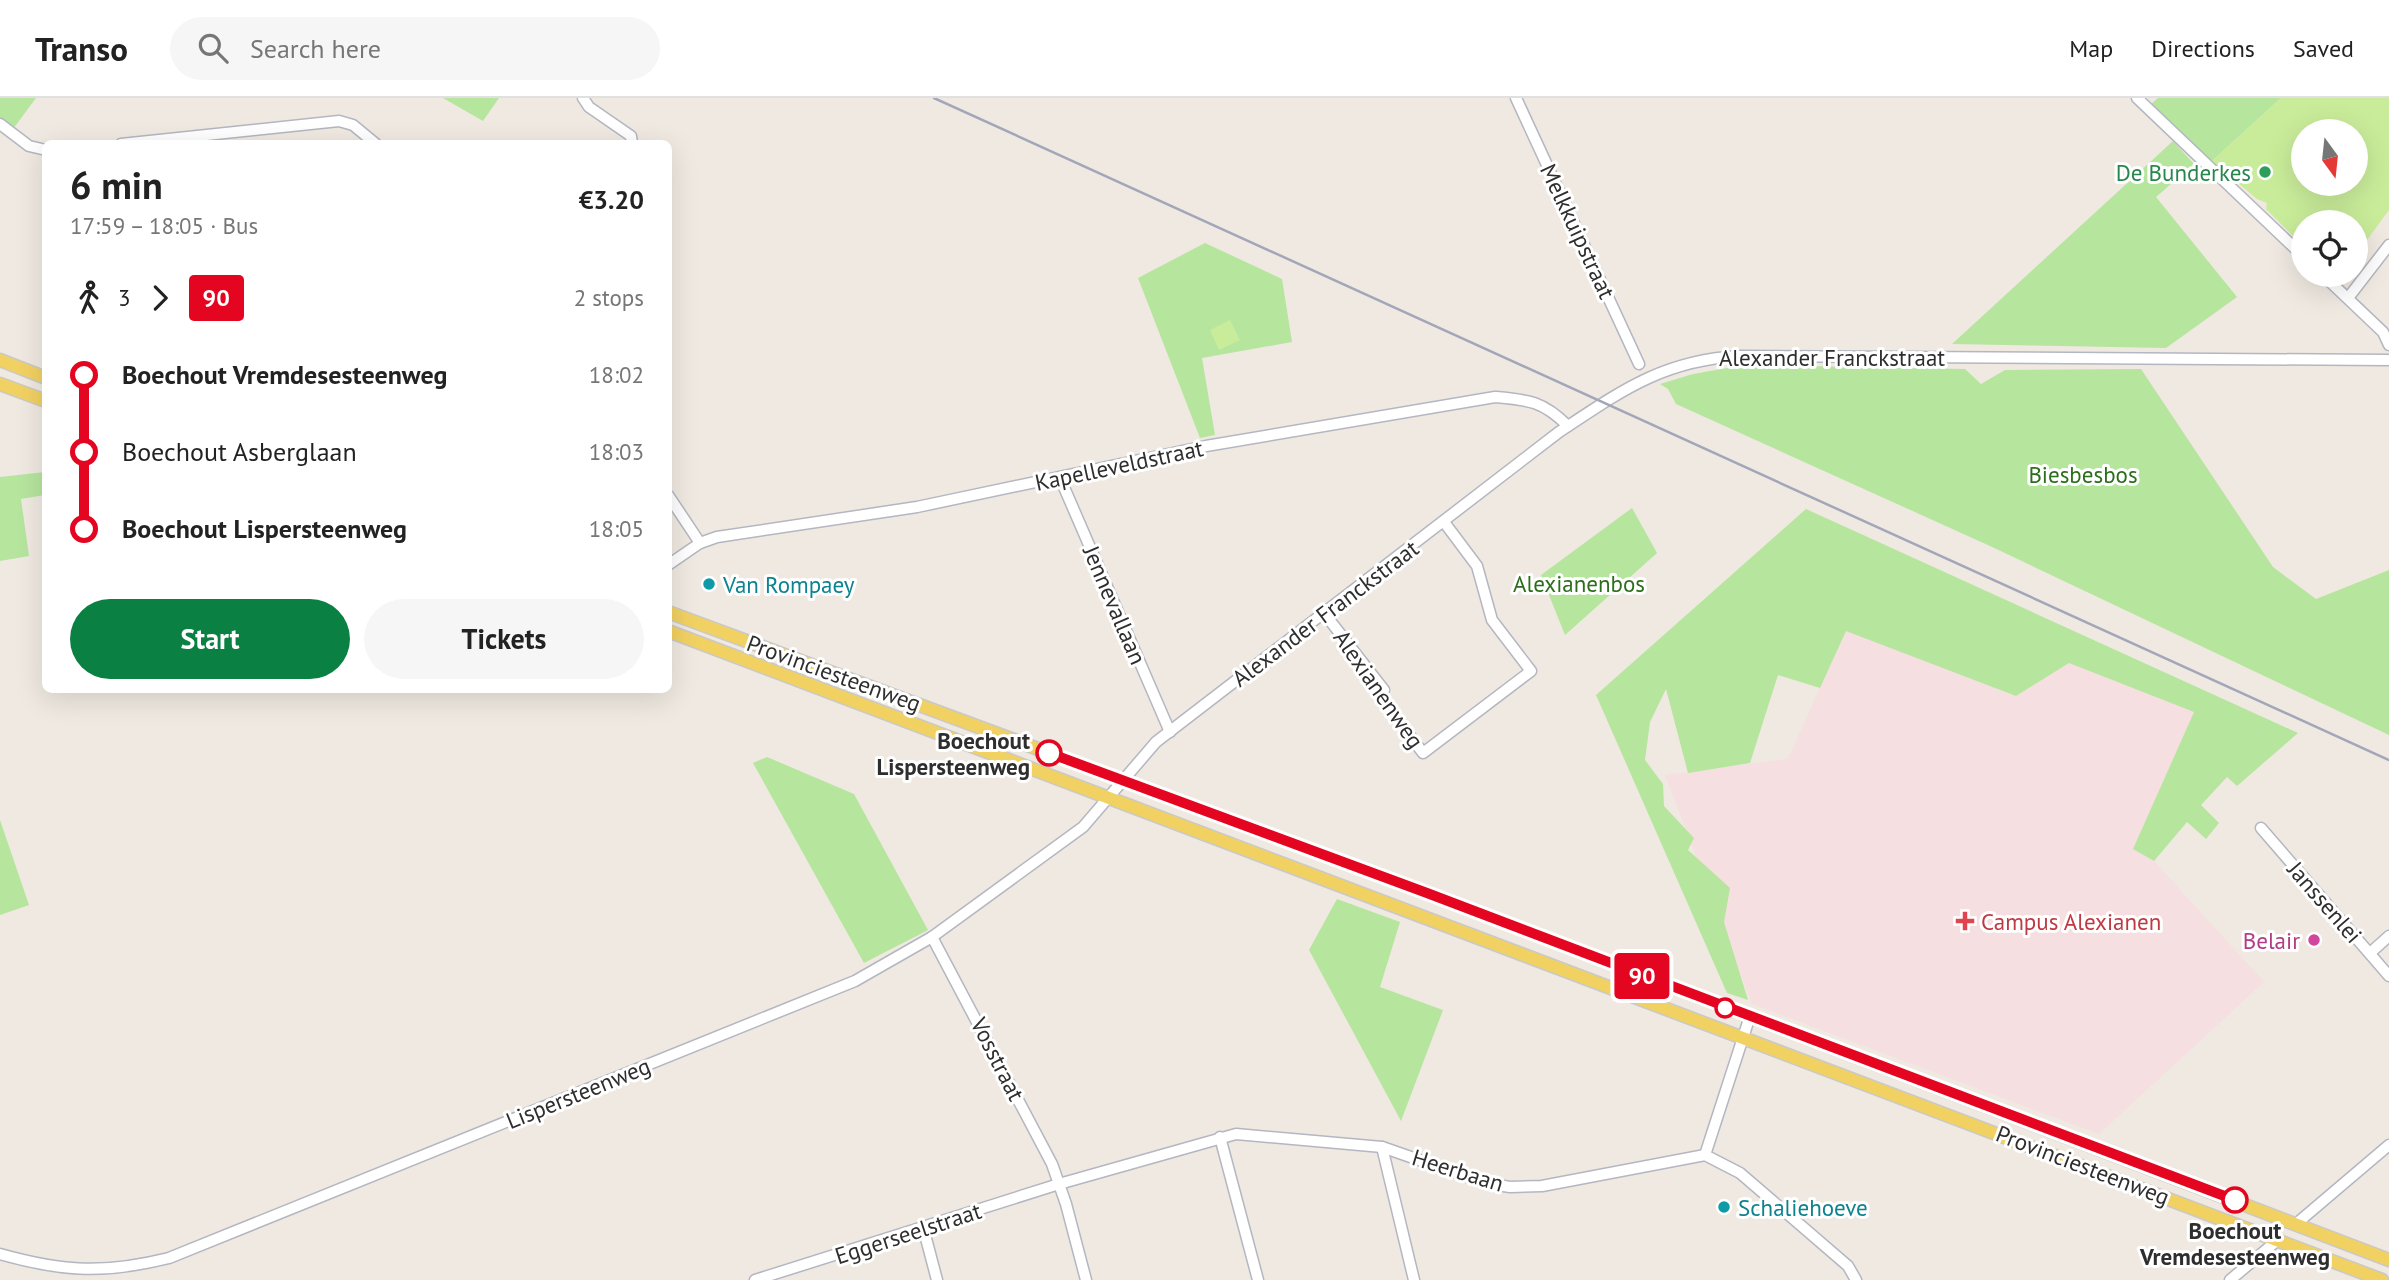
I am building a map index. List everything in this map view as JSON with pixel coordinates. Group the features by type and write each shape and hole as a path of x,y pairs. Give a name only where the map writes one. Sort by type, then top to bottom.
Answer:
{"main road":[{"path":"0,360 42,376"},
{"path":"0,384 42,400"},
{"name":"Provinciesteenweg","path":"672,613 1750,1016 2389,1260"},
{"name":"Provinciesteenweg","path":"672,633 1744,1039 2279,1238 2382,1280"},
{"path":"2279,1238 2296,1224"}],"street":[{"path":"583,98 589,107 631,136 632,140"},
{"name":"Melkkuipstraat","path":"1516,98 1639,364"},
{"path":"2137,98 2291,245"},
{"path":"159,140 339,121 353,125 371,140"},
{"path":"0,124 29,146 42,149"},
{"path":"2348,298 2389,245"},
{"path":"2336,287 2383,332 2389,345"},
{"name":"Alexander Franckstraat","path":"1109,798 1140,760 1170,732 1568,426 1602,402 1650,375 1698,359 1721,357 2389,360"},
{"name":"Kapelleveldstraat","path":"672,562 700,543 741,532 917,507 1206,446 1495,397 1529,400 1545,406 1568,426"},
{"name":"Jennevallaan","path":"1060,478 1170,732"},
{"path":"672,501 700,543"},
{"name":"Alexianenweg","path":"1324,613 1384,690 1379,695 1423,753 1531,671 1492,620 1477,565 1444,522"},
{"name":"Lispersteenweg","path":"0,1254 68,1270 108,1275 169,1258 855,981 932,937 1083,827 1109,798"},
{"name":"Janssenlei","path":"2261,828 2389,976"},
{"path":"2370,953 2389,936"},
{"name":"Vosstraat","path":"932,937 1000,1061 1059,1184 1086,1280"},
{"path":"1750,1016 1705,1155 1740,1173 1843,1261 1856,1280"},
{"name":"Heerbaan","path":"1059,1184 1236,1134 1382,1147 1485,1183 1510,1187 1542,1186 1705,1155"},
{"path":"1220,1137 1258,1280"},
{"path":"2296,1224 2389,1145"},
{"path":"1382,1147 1414,1280"},
{"name":"Eggerseelstraat","path":"755,1280 1059,1184"},
{"path":"923,1227 937,1280"},
{"path":"2230,1280 2279,1238"}],"shaded area":[{"name":"Campus Alexianen","path":"1846,630 2016,696 2069,663 2194,712 2133,849 2154,861 2264,982 2099,1134 1752,1004 1665,775 1788,759"}],"green space":[{"path":"0,98 36,98 13,129 0,119"},
{"path":"443,98 499,98 483,121"},
{"path":"2158,98 2281,98 2212,161 2151,104"},
{"name":"De Bunderkes","path":"2281,98 2389,98 2389,210 2368,239 2368,210 2291,210 2291,234 2266,209 2267,203 2257,199 2212,161"},
{"path":"2173,141 2194,164 2156,197 2237,297 2166,348 1952,344"},
{"path":"1205,243 1282,279 1292,342 1202,358 1215,435 1200,438 1138,278"},
{"path":"1230,320 1240,340 1219,350 1210,330"},
{"name":"Biesbesbos","path":"1744,365 1965,369 1981,384 2005,370 2141,369 2273,567 2316,599 2389,570 2389,735 1990,546 1676,404 1668,389 1660,384 1693,374"},
{"path":"42,472 42,496 21,499 29,556 0,561 0,477"},
{"name":"Alexianenbos","path":"1632,508 1657,553 1565,635 1541,575"},
{"path":"1806,509 2298,733 2237,786 2227,777 2201,805 2219,823 2206,839 2187,822 2154,861 2133,849 2194,712 2069,663 2016,696 1846,631 1820,688 1778,675 1750,763 1688,773 1666,689 1650,722 1645,760 1663,784 1664,806 1694,838 1688,850 1730,888 1724,922 1748,1000 1727,993 1596,695"},
{"path":"767,757 854,794 928,930 864,963 753,763"},
{"path":"0,820 29,905 0,915"},
{"path":"1337,899 1400,922 1380,987 1443,1010 1401,1121 1309,950"}],"railway":[{"path":"934,98 2389,760"}],"bus line":[{"name":"90","path":"1049,753 1427,893 1707,1002 1850,1053 2235,1200"}],"place":[{"name":"De Bunderkes","path":"2265,172"},
{"name":"Van Rompaey","path":"709,584"},
{"name":"Boechout Lispersteenweg","path":"1049,753"},
{"name":"Campus Alexianen","path":"1965,921"},
{"name":"Belair","path":"2314,940"},
{"name":"Boechout Vremdesesteenweg","path":"2235,1200"},
{"name":"Schaliehoeve","path":"1724,1207"}]}
